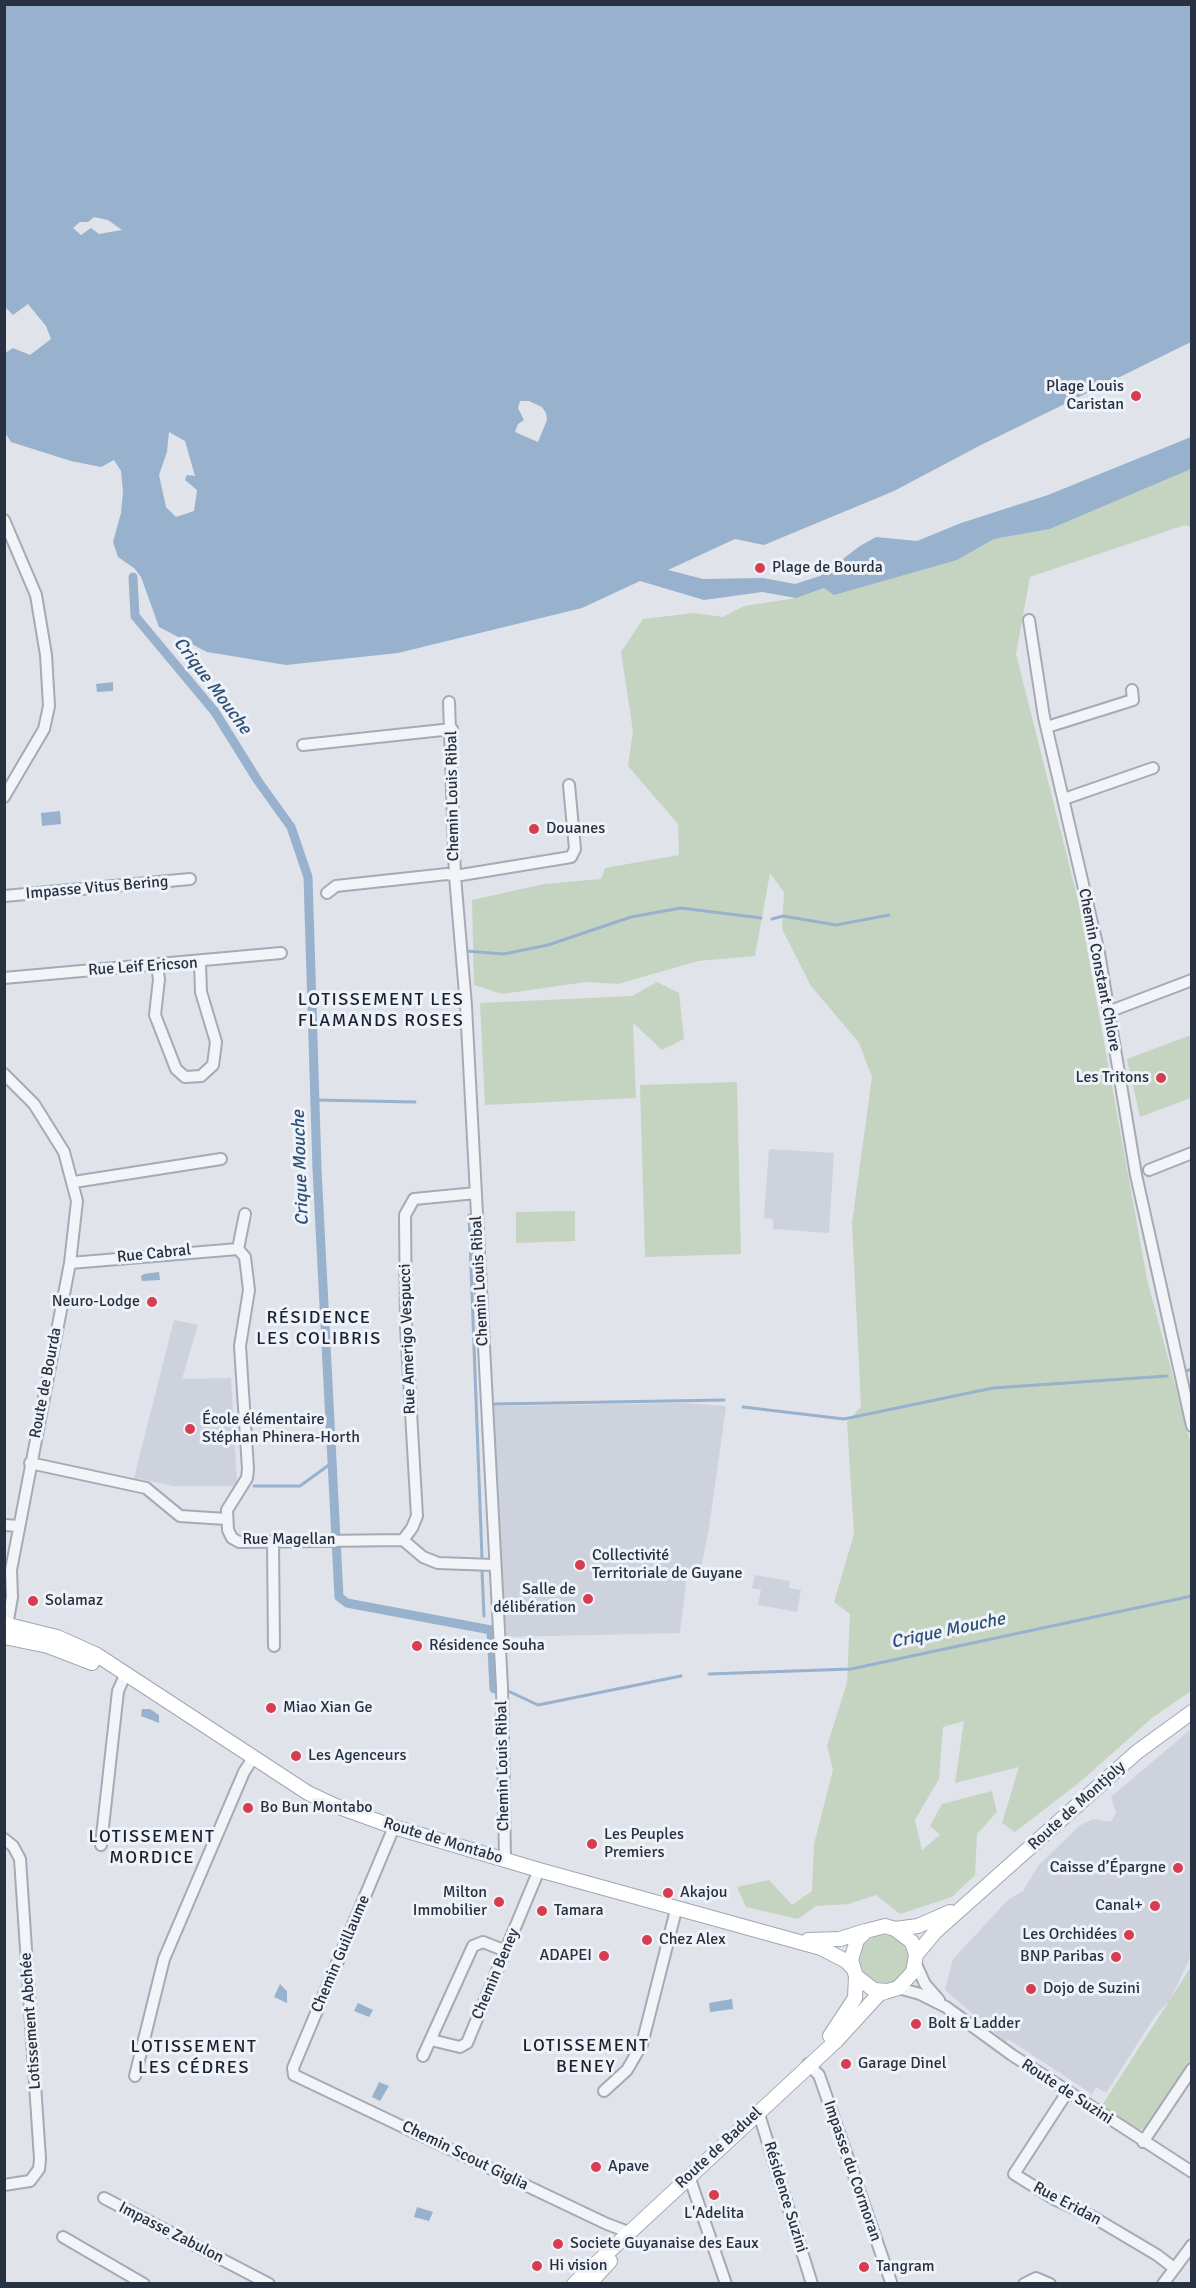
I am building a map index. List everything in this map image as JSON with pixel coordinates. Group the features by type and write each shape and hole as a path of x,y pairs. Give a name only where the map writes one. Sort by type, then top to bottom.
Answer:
{"main road":[{"name":"Route de Montabo","path":"6,1630 57,1637 97,1655 308,1793 336,1806 394,1827 539,1870 831,1952 854,1972"},
{"name":"Route de Montjoly","path":"916,1960 927,1940 1137,1752 1191,1712"},
{"name":"Route de Montjoly","path":"895,1929 918,1926 966,1905"},
{"path":"885,1926 895,1929 912,1942 916,1960 908,1980 893,1989 874,1990 854,1972 853,1949 866,1931 885,1926"},
{"name":"Route de Montabo","path":"791,1940 840,1939 866,1931"},
{"name":"Route de Baduel","path":"808,2064 835,2030 852,2002 854,1972"},
{"name":"Route de Baduel","path":"574,2283 631,2233 808,2064 836,2041 879,1994 893,1989"},
{"name":"Route de Baduel","path":"589,2283 631,2233"}],"street":[{"path":"4,520 36,595 46,655 49,706 45,729 4,797"},
{"name":"Chemin Constant Chlore","path":"1029,620 1047,727 1099,953 1137,1175 1191,1426"},
{"path":"1047,727 1133,700 1132,690"},
{"name":"Chemin Louis Ribal","path":"449,702 452,729 455,876 466,1005 501,1687 505,1859"},
{"path":"303,745 452,729"},
{"path":"1064,799 1153,768"},
{"path":"327,893 336,886 447,874 455,876 571,856 575,849 569,785"},
{"name":"Impasse Vitus Bering","path":"4,896 189,879"},
{"name":"Rue Leif Ericson","path":"4,978 200,963 281,953"},
{"path":"157,965 159,979 155,1015 172,1061 185,1077 201,1076 213,1065 216,1042 201,992 200,963"},
{"path":"1108,1012 1191,980"},
{"name":"Route de Bourda","path":"4,1074 34,1104 50,1127 64,1152 78,1201 70,1263 8,1575 12,1597 6,1630"},
{"path":"1149,1170 1191,1153"},
{"path":"74,1182 221,1159"},
{"name":"Rue Amerigo Vespucci","path":"403,1540 417,1516 406,1326 405,1215 414,1199 476,1193"},
{"path":"238,1249 245,1214"},
{"name":"Rue Cabral","path":"70,1263 238,1249"},
{"name":"Rue Magellan","path":"238,1249 246,1263 249,1290 240,1346 248,1469 247,1478 229,1503 226,1519 232,1538 239,1542 403,1540"},
{"path":"30,1463 146,1488 180,1516 226,1519"},
{"path":"4,1525 19,1526"},
{"path":"403,1540 423,1557 438,1563 494,1565"},
{"path":"273,1542 274,1646"},
{"path":"101,1845 118,1691 126,1673"},
{"path":"135,2076 164,1959 244,1772 253,1758"},
{"name":"Chemin Guillaume","path":"299,2079 294,2075 293,2067 394,1827"},
{"name":"Lotissement Abchée","path":"4,1839 13,1846 20,1859 40,2159 39,2169 30,2181 4,2185"},
{"name":"Chemin Beney","path":"431,2040 464,2046 539,1870"},
{"path":"604,2091 627,2070 642,2044 676,1910"},
{"path":"423,2056 473,1946 483,1942 506,1951"},
{"name":"Route de Suzini","path":"916,1960 925,1984 946,2007 1012,2055 1191,2172"},
{"name":"Route de Suzini","path":"893,1989 946,2007"},
{"name":"Impasse du Cormoran","path":"808,2064 819,2075 891,2282"},
{"path":"1143,2142 1191,2069"},
{"name":"Chemin Scout Giglia","path":"299,2079 607,2224 631,2233"},
{"name":"Rue Eridan","path":"1068,2091 1014,2174 1056,2200 1102,2222 1157,2255 1174,2268"},
{"name":"Résidence Suzini","path":"758,2111 812,2283"},
{"path":"689,2176 726,2283"},
{"name":"Impasse Zabulon","path":"104,2198 269,2283"},
{"path":"63,2237 144,2283"},
{"path":"1163,2283 1191,2245"},
{"path":"1024,2283 1036,2278 1050,2283"}],"shaded area":[{"path":"769,1149 834,1153 829,1233 773,1229 773,1219 764,1218"},
{"name":"École élémentaire Stéphan Phinera-Horth","path":"174,1320 198,1325 182,1379 231,1378 237,1483 235,1486 173,1486 134,1478"},
{"path":"686,1403 726,1406 709,1528 700,1574 687,1574 680,1633 506,1637 493,1406"},
{"path":"755,1575 790,1581 789,1588 801,1590 797,1612 758,1605 761,1590 752,1588"},
{"path":"1191,1729 1191,1956 1170,2000 1155,2016 1106,2093 1096,2087 1092,2094 1008,2039 1006,2042 945,1990 953,1959 1009,1899 1023,1891 1038,1866 1079,1826 1093,1819 1111,1822 1116,1813 1111,1797"}],"green space":[{"path":"1191,469 1191,527 1185,525 1030,577 1016,654 1079,904 1147,1279 1191,1445 1191,1691 1152,1718 1080,1782 1015,1832 1002,1823 1019,1767 955,1783 964,1721 943,1727 939,1779 915,1820 922,1850 940,1835 930,1826 942,1804 992,1791 997,1812 977,1834 975,1875 952,1897 900,1914 876,1895 849,1904 816,1906 798,1919 746,1907 737,1887 769,1880 792,1905 812,1891 814,1844 833,1770 827,1746 847,1683 850,1614 834,1602 854,1534 847,1422 861,1407 852,1223 872,1077 859,1043 811,986 782,929 784,892 770,873 755,956 698,961 618,984 586,982 502,994 474,985 472,900 544,884 601,879 605,868 679,855 678,824 628,766 633,731 621,652 643,619 694,613 723,617 744,606 796,598 824,588 957,560 994,539 1050,529"},
{"path":"657,982 679,993 684,1039 662,1050 633,1023 636,1098 485,1105 480,1003 632,996"},
{"name":"Les Tritons","path":"1191,1035 1191,1098 1140,1117 1127,1059"},
{"path":"737,1082 741,1254 645,1257 640,1085"},
{"path":"575,1211 575,1241 516,1243 516,1212"},
{"path":"879,1935 889,1935 901,1942 908,1954 908,1964 901,1976 889,1983 879,1983 864,1972 860,1964 860,1954 871,1939"},
{"path":"1191,1967 1191,2062 1159,2111 1144,2128 1138,2130 1101,2107"}],"water":[{"path":"5,4 1191,5 1191,342 979,446 894,491 764,545 735,539 668,570 703,579 763,578 795,584 820,576 876,537 917,541 961,523 1048,495 1191,437 1191,469 1050,529 994,539 957,560 834,595 824,588 796,598 762,592 704,600 640,581 582,608 398,653 286,665 207,652 159,627 141,577 134,568 118,557 113,542 121,513 123,492 121,471 114,460 101,467 71,461 11,442 5,433 5,353 13,348 30,355 51,339 46,326 28,304 13,315 5,307","holes":["94,217 108,220 122,230 99,234 91,228 81,235 73,228 80,222 88,222","520,401 529,401 542,407 546,413 547,420 538,442 515,432 518,424 524,420 518,408","169,432 185,441 195,476 187,475 185,480 197,490 194,511 176,517 166,507 159,475 167,452"]},
{"path":"113,682 113,691 97,692 96,684"},
{"path":"60,811 61,824 42,826 41,813"},
{"path":"159,1272 160,1280 142,1281 141,1276 144,1274"},
{"path":"142,1709 150,1709 159,1715 159,1723 141,1716"},
{"path":"280,1984 287,1991 287,2003 274,1997"},
{"path":"732,1999 733,2009 710,2012 709,2003"},
{"path":"358,2003 373,2010 369,2017 354,2011"},
{"path":"379,2082 389,2086 380,2101 372,2097"},
{"path":"417,2207 433,2212 429,2221 414,2217"}],"waterway":[{"name":"Crique Mouche","path":"133,577 135,616 215,712 258,781 291,827 308,877 317,1169 339,1597 347,1603 491,1630 494,1689"},
{"path":"466,951 504,954 548,945 631,917 681,908 761,918"},
{"path":"772,919 783,916 836,925 889,915"},
{"path":"315,1100 415,1102"},
{"path":"469,1215 482,1558"},
{"path":"1186,1371 1192,1369"},
{"path":"743,1407 844,1419 993,1388 1167,1376"},
{"path":"494,1404 724,1400"},
{"path":"254,1486 300,1486 333,1462"},
{"path":"482,1571 484,1616"},
{"name":"Crique Mouche","path":"709,1674 851,1669 1192,1596"},
{"name":"Crique Mouche","path":"508,1691 538,1705 681,1676"}],"place":[{"name":"Plage Louis Caristan","path":"1136,396"},
{"name":"Plage de Bourda","path":"760,568"},
{"name":"Douanes","path":"534,829"},
{"name":"Les Tritons","path":"1161,1078"},
{"name":"Neuro-Lodge","path":"152,1302"},
{"name":"École élémentaire Stéphan Phinera-Horth","path":"190,1429"},
{"name":"Collectivité Territoriale de Guyane","path":"580,1565"},
{"name":"Salle de délibération","path":"588,1599"},
{"name":"Solamaz","path":"33,1601"},
{"name":"Résidence Souha","path":"417,1646"},
{"name":"Miao Xian Ge","path":"271,1708"},
{"name":"Les Agenceurs","path":"296,1756"},
{"name":"Bo Bun Montabo","path":"248,1808"},
{"name":"Les Peuples Premiers","path":"592,1844"},
{"name":"Caisse d’Épargne","path":"1178,1868"},
{"name":"Akajou","path":"668,1893"},
{"name":"Milton Immobilier","path":"499,1902"},
{"name":"Canal+","path":"1155,1906"},
{"name":"Tamara","path":"542,1911"},
{"name":"Les Orchidées","path":"1129,1935"},
{"name":"Chez Alex","path":"647,1940"},
{"name":"ADAPEI","path":"604,1956"},
{"name":"BNP Paribas","path":"1116,1957"},
{"name":"Dojo de Suzini","path":"1031,1989"},
{"name":"Bolt & Ladder","path":"916,2024"},
{"name":"Garage Dinel","path":"846,2064"},
{"name":"Apave","path":"596,2167"},
{"name":"L'Adelita","path":"714,2195"},
{"name":"Societe Guyanaise des Eaux","path":"558,2244"},
{"name":"Hi vision","path":"537,2266"},
{"name":"Tangram","path":"864,2267"}],"district":[{"name":"LOTISSEMENT LES FLAMANDS ROSES","path":"381,1010"},
{"name":"RÉSIDENCE LES COLIBRIS","path":"319,1328"},
{"name":"LOTISSEMENT MORDICE","path":"152,1847"},
{"name":"LOTISSEMENT BENEY","path":"586,2056"},
{"name":"LOTISSEMENT LES CÉDRES","path":"194,2057"}]}
